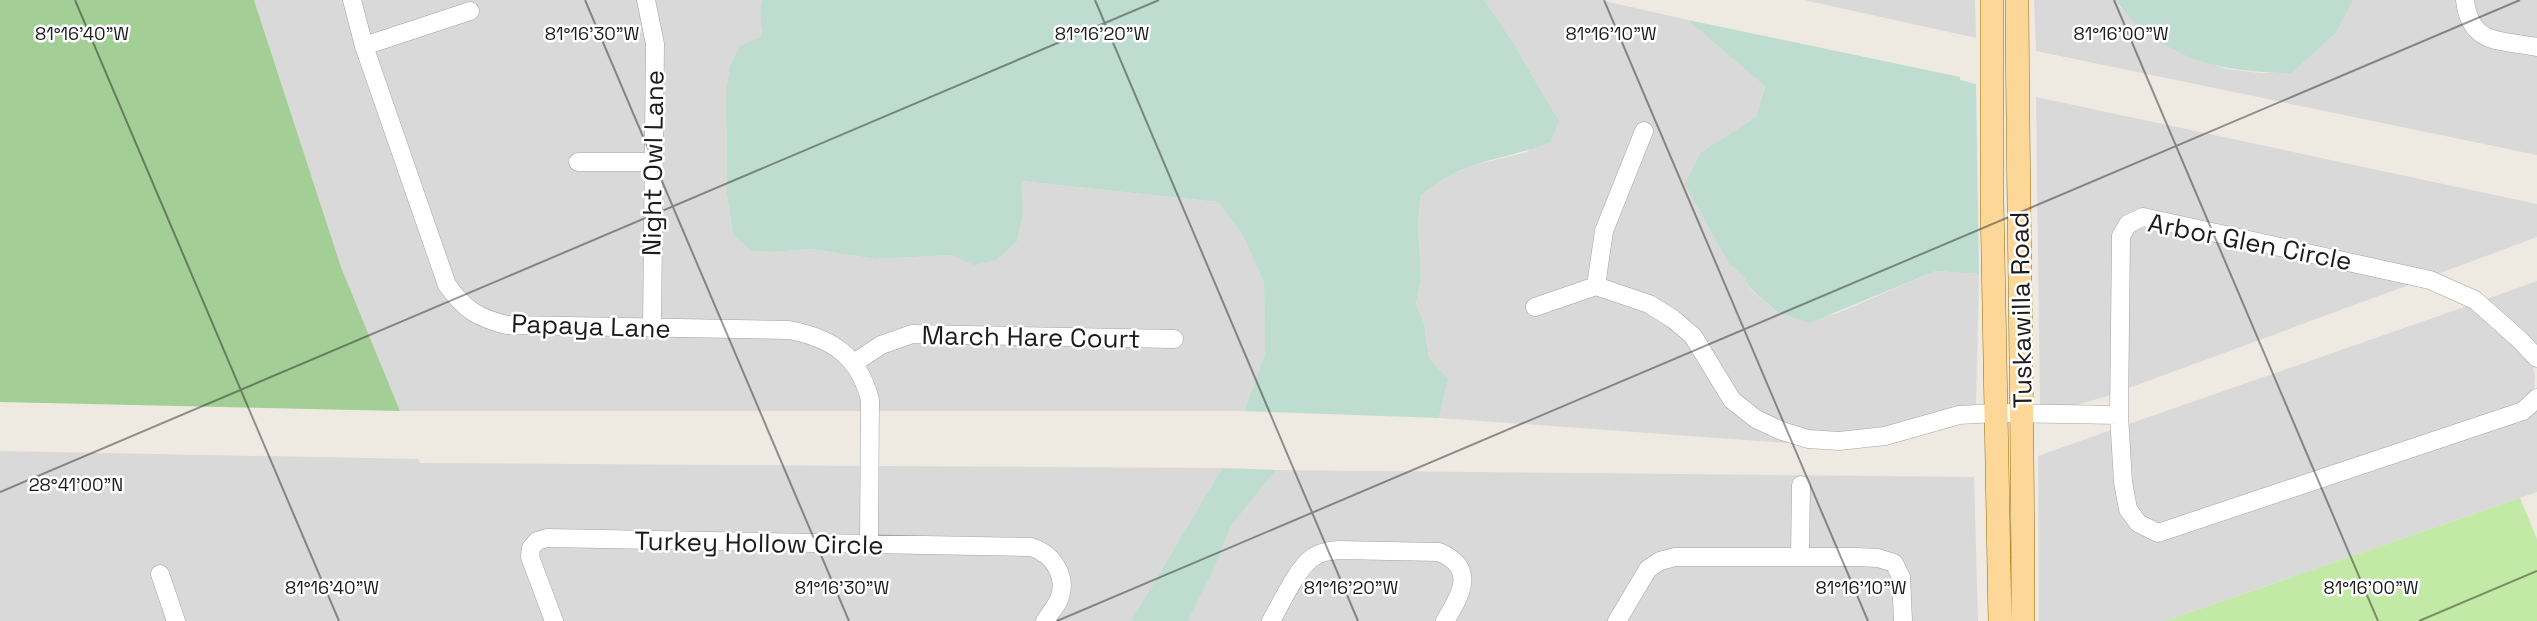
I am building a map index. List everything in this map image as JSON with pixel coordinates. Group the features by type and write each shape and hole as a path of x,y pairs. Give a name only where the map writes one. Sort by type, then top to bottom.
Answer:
{"main road":[{"name":"Tuskawilla Road","path":"1992,0 1992,201 2000,621"},
{"name":"Tuskawilla Road","path":"2017,0 2023,414 2022,621"}],"street":[{"name":"Papaya Lane","path":"352,0 364,46 447,285 459,302 485,320 507,325 801,332 813,334 833,344 854,363 866,381 870,400 869,545"},
{"name":"Night Owl Lane","path":"646,0 654,44 652,328"},
{"path":"2465,0 2467,17 2474,30 2487,37 2537,47"},
{"path":"364,46 470,11"},
{"path":"1596,286 1604,231 1644,131"},
{"path":"578,162 653,162"},
{"name":"Arbor Glen Circle","path":"2537,358 2475,300 2430,280 2143,216 2128,224 2121,236 2119,415 2123,482 2128,509 2138,523 2158,533 2523,411 2537,398"},
{"path":"1535,307 1596,286 1648,304 1673,318 1693,336 1732,400 1756,419 1808,439 1839,441 1885,436 1959,415 2119,415"},
{"name":"March Hare Court","path":"854,363 881,345 912,334 1174,339"},
{"path":"1800,557 1801,485"},
{"name":"Turkey Hollow Circle","path":"554,621 530,557 531,548 537,541 561,539 1031,547 1052,557 1061,581 1060,595 1045,621"},
{"path":"1270,621 1304,566 1325,551 1339,550 1439,552 1449,556 1459,565 1462,589 1445,621"},
{"path":"1617,621 1648,569 1660,561 1675,557 1878,558 1894,563 1900,577 1903,621"},
{"path":"160,575 176,621"}],"shaded area":[{"path":"254,0 346,0 467,316 789,336 830,350 860,384 864,411 400,411 341,267"},
{"path":"358,0 639,0 648,44 647,156 572,156 573,168 647,169 646,321 508,318 472,305 453,282 372,51 477,15 473,3 367,38"},
{"path":"652,0 762,0 762,37 726,94 727,195 733,235 751,251 811,249 876,259 951,255 974,264 1023,212 1020,181 1218,202 1241,232 1264,282 1265,354 1244,411 876,411 863,366 884,351 913,341 1180,345 1179,333 912,328 854,355 837,339 658,321"},
{"path":"1484,0 1600,0 1688,20 1765,85 1756,117 1701,152 1710,228 1729,264 1742,275 1750,289 1777,312 1835,314 1936,271 1979,274 1976,408 1883,429 1838,434 1809,433 1759,413 1737,396 1697,332 1603,282 1610,234 1651,128 1641,122 1598,228 1596,293 1647,310 1688,340 1727,403 1802,444 1439,418 1448,379 1429,358 1424,323 1416,304 1421,277 1418,224 1421,195 1448,176 1471,166 1527,152 1559,121 1511,39"},
{"path":"1804,0 1975,0 1976,38"},
{"path":"2034,0 2116,0 2121,8 2174,51 2227,69 2292,73 2336,33 2353,0 2459,0 2461,17 2537,54 2537,155 2036,51"},
{"path":"2471,0 2537,0 2537,40 2489,31 2479,25"},
{"path":"2036,97 2537,204 2537,237 2435,275 2125,218 2114,394 2070,407 2040,407"},
{"path":"2144,224 2414,283 2126,389 2127,238 2132,230"},
{"path":"2537,281 2537,349 2484,300"},
{"path":"2470,305 2532,361 2534,392 2520,405 2158,526 2141,518 2133,506 2126,425"},
{"path":"2537,407 2537,492 2165,621 2039,621 2038,456 2114,429 2117,482 2156,539"},
{"path":"0,451 418,459 420,463 864,466 863,538 535,534 548,621 0,621"},
{"path":"876,466 1222,468 1131,621 1052,621 1057,554 875,538"},
{"path":"1276,470 1974,477 1978,621 1909,621 1900,561 1806,550 1808,480 1796,478 1794,550 1675,550 1609,621 1452,621 1465,563 1324,545 1263,621 1188,621 1215,567 1231,526"},
{"path":"548,545 1031,554 1040,557 1053,572 1054,593 1037,621 561,621 537,551"},
{"path":"1327,558 1438,558 1454,569 1456,587 1437,621 1278,621 1309,571"},
{"path":"1676,563 1857,563 1890,569 1895,579 1897,621 1624,621 1653,574"}],"green space":[{"path":"0,0 254,0 341,267 400,411 0,402"},
{"path":"762,0 1484,0 1511,39 1559,121 1550,142 1461,170 1421,195 1418,224 1421,277 1416,304 1424,323 1429,358 1448,379 1439,418 1244,411 1265,354 1264,282 1241,232 1218,202 1021,181 1023,212 1017,241 996,260 974,265 951,255 876,259 811,249 751,251 733,235 727,195 726,94 730,66 740,46 762,36"},
{"path":"2116,0 2353,0 2336,33 2292,73 2242,70 2194,59 2151,36 2132,20"},
{"path":"1688,20 1960,77 1960,80 1976,84 1979,274 1936,271 1809,323 1777,312 1750,288 1742,275 1729,264 1685,184 1701,152 1756,117 1765,86"},
{"path":"1222,468 1276,470 1231,526 1215,567 1188,621 1131,621"},
{"path":"2520,498 2537,539 2537,621 2165,621"}]}
